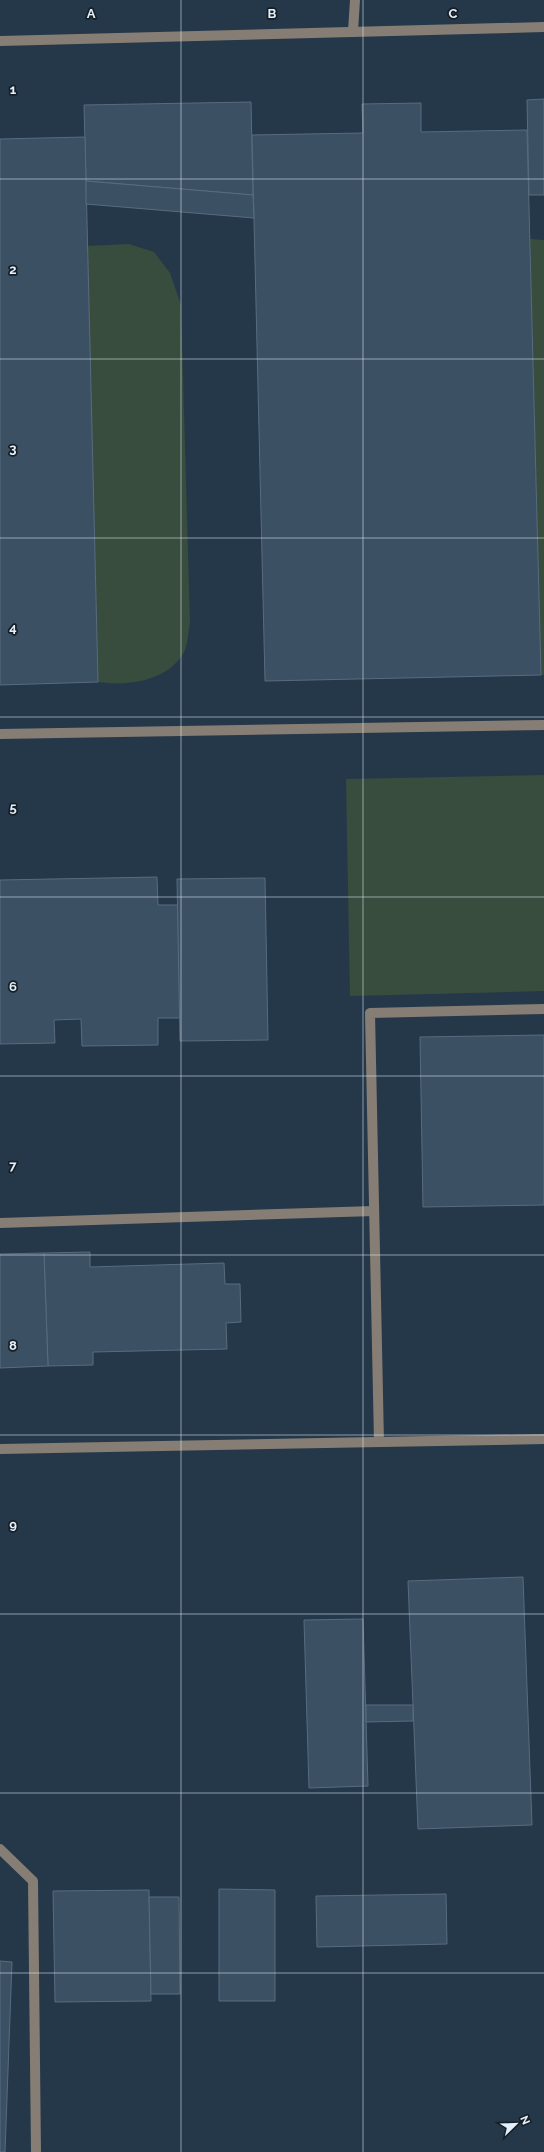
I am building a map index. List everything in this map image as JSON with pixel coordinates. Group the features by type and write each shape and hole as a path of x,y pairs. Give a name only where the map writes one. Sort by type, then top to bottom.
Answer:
{"lane":[{"path":"353,31 355,0"},
{"path":"0,41 544,27"},
{"path":"0,734 544,725"},
{"path":"379,1442 370,1013 544,1009"},
{"path":"0,1223 374,1211"},
{"path":"0,1449 544,1438"},
{"path":"0,1849 33,1881 36,2152"}],"green space":[{"path":"530,239 544,240 544,675 541,675"},
{"path":"129,244 154,252 170,273 181,305 190,623 185,651 166,671 145,680 109,683 98,682 87,246"},
{"path":"544,775 544,991 350,996 346,779"}],"building":[{"path":"544,99 544,195 529,195 527,100"},
{"path":"251,102 253,195 86,181 84,105"},
{"path":"421,103 421,132 527,130 541,675 265,681 252,135 363,133 362,104"},
{"path":"85,137 98,682 0,685 0,139"},
{"path":"86,181 253,195 254,218 86,204"},
{"path":"157,877 158,905 178,905 180,1018 158,1018 158,1045 82,1046 81,1019 54,1020 55,1043 0,1044 0,880"},
{"path":"265,878 268,1040 180,1041 177,879"},
{"path":"544,1035 544,1205 423,1207 420,1037"},
{"path":"90,1252 90,1267 224,1263 225,1284 240,1284 241,1322 226,1323 227,1349 93,1352 93,1365 48,1366 44,1253"},
{"path":"44,1253 48,1366 0,1368 0,1254"},
{"path":"523,1577 532,1825 418,1829 408,1581"},
{"path":"363,1619 368,1786 309,1788 304,1620"},
{"path":"366,1705 413,1705 413,1721 366,1722"},
{"path":"219,1889 275,1890 275,2001 219,2001"},
{"path":"149,1890 151,2001 55,2002 53,1891"},
{"path":"446,1894 447,1944 317,1947 316,1896"},
{"path":"149,1897 179,1897 180,1994 151,1994"},
{"path":"0,1961 12,1962 5,2152 0,2152"}]}
